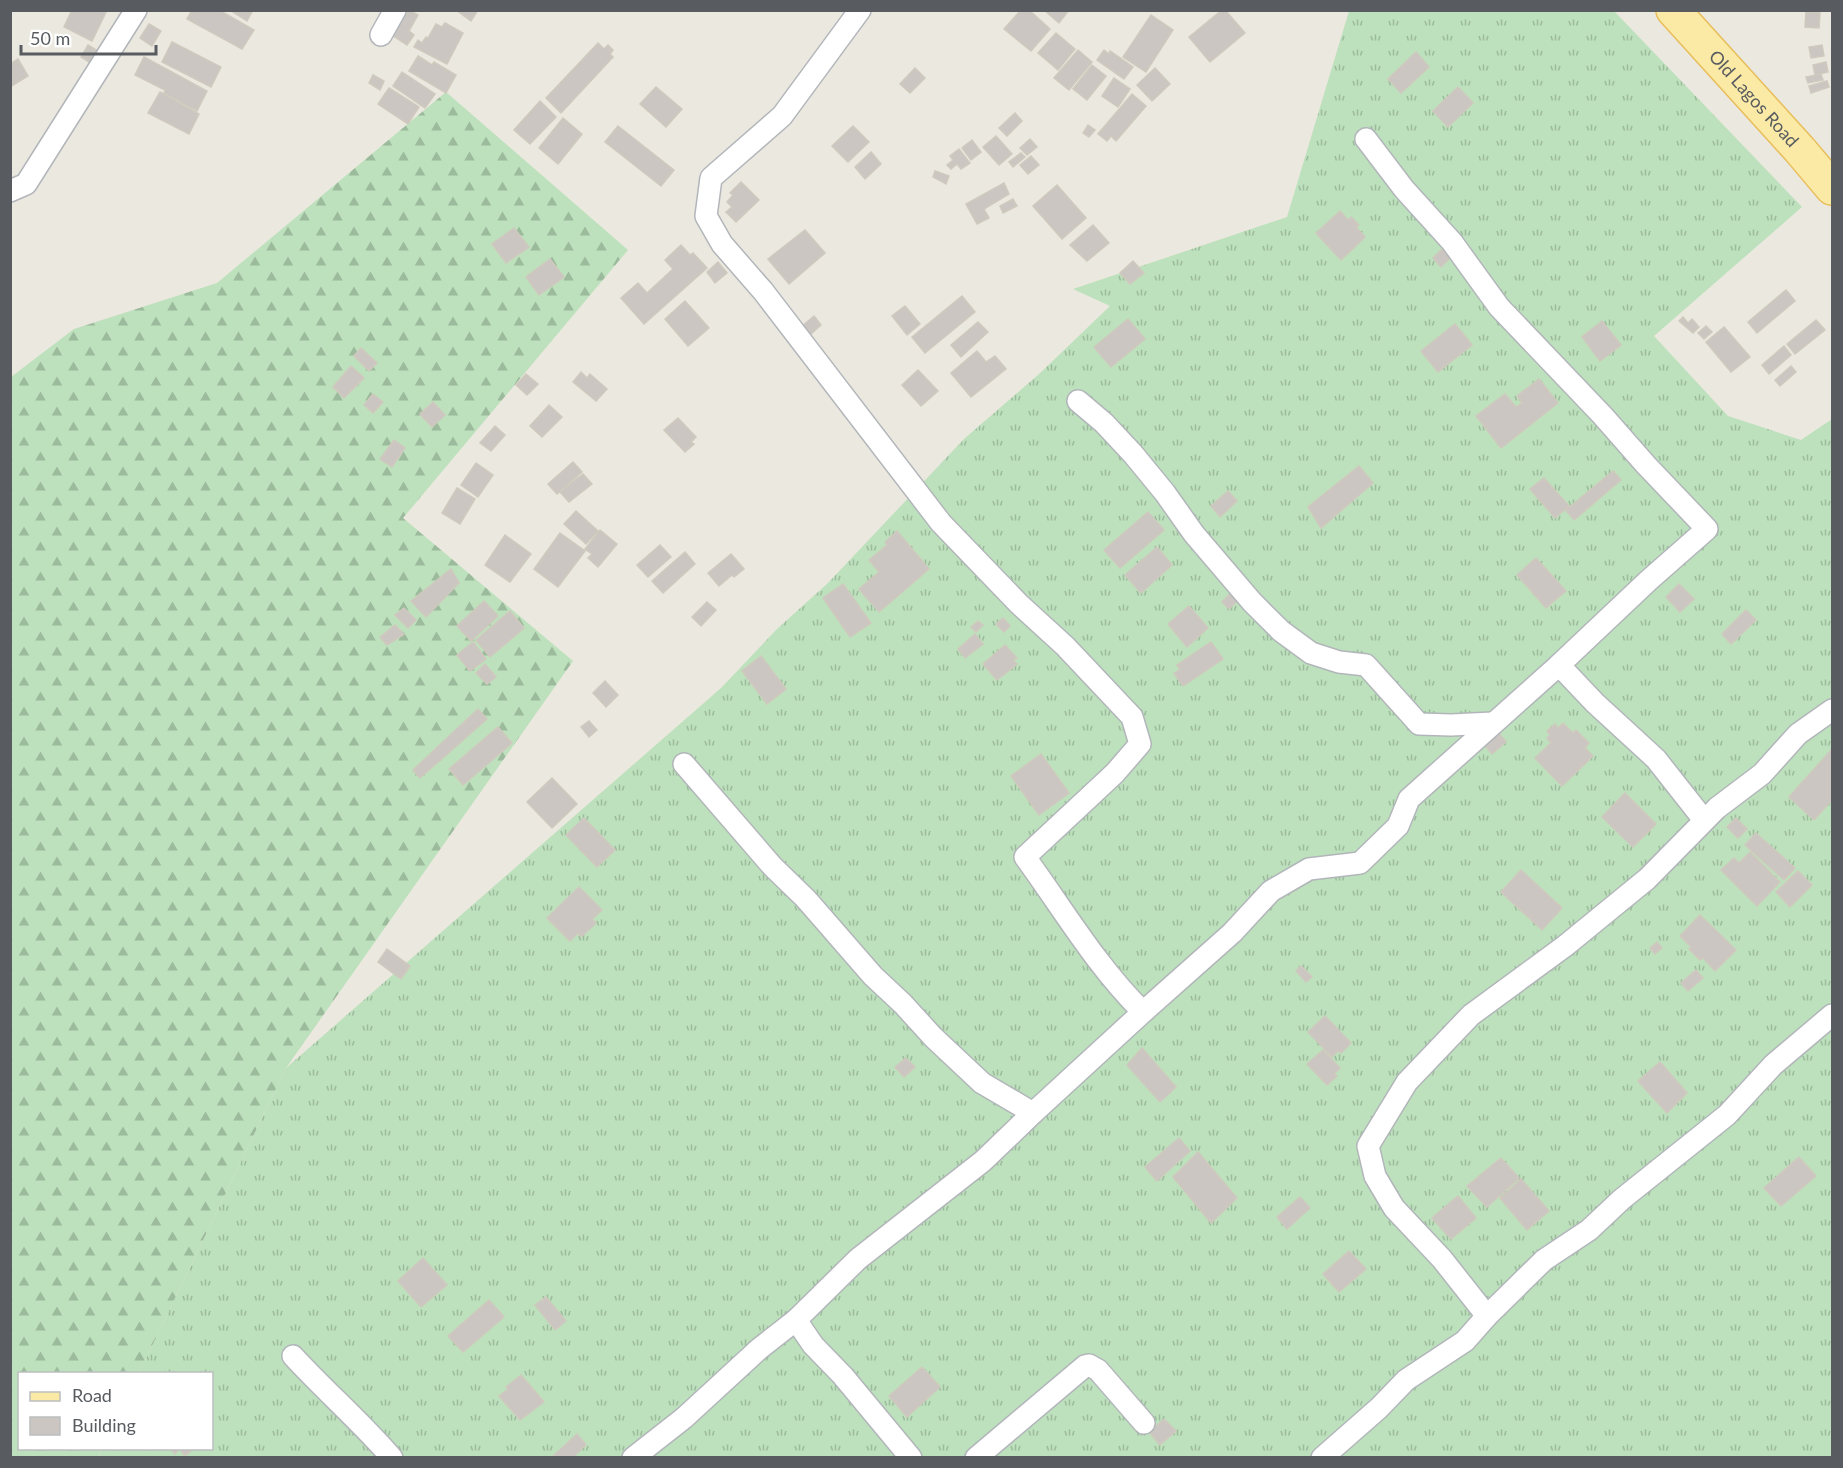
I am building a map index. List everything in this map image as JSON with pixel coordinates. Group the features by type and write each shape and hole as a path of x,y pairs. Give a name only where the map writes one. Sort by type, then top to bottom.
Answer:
{"main road":[{"name":"Old Lagos Road","path":"1673,10 1833,188"}],"street":[{"path":"10,191 26,184 136,10"},
{"path":"381,35 395,10"},
{"path":"860,10 782,116 711,178 706,216 722,244 763,291 941,524 1019,604 1065,646 1132,717 1140,744 1115,773 1025,857 1088,947 1128,998 1143,1012"},
{"path":"633,1458 684,1418 759,1349 796,1320 858,1259 982,1161 1232,933 1271,891 1309,869 1360,863 1398,826 1409,799 1707,529 1499,307 1452,242 1404,189 1366,139"},
{"path":"1078,401 1104,423 1133,454 1194,534 1252,602 1289,636 1311,653 1339,662 1366,665 1419,723 1451,725 1493,723"},
{"path":"1558,665 1595,703 1656,759 1704,820"},
{"path":"1486,1316 1442,1259 1394,1208 1375,1176 1368,1146 1407,1082 1471,1015 1565,946 1647,879 1717,808 1762,774 1798,734 1833,710"},
{"path":"684,764 773,867 806,899 873,976 933,1037 982,1083 1033,1113"},
{"path":"1322,1458 1379,1408 1406,1380 1465,1341 1486,1316 1544,1260 1589,1230 1622,1198 1727,1115 1773,1065 1833,1014"},
{"path":"796,1320 813,1345 843,1376 911,1458"},
{"path":"293,1356 392,1458"},
{"path":"976,1458 1089,1365 1098,1370 1144,1423"}],"green space":[{"path":"1349,11 1614,11 1802,207 1654,336 1728,416 1801,440 1832,419 1832,1457 98,1458 102,1450 213,1450 213,1372 139,1372 286,1068 721,688 777,629 828,583 964,439 1038,375 1110,306 1073,289 1287,217"},
{"path":"446,92 628,250 403,518 573,661 286,1068 139,1372 18,1372 18,1450 102,1450 98,1457 11,1458 11,377 74,329 217,283"}],"building":[{"path":"72,10 107,10 92,41 64,27"},
{"path":"192,10 219,10 254,30 242,49 187,19"},
{"path":"230,10 253,10 247,21"},
{"path":"409,10 418,15 409,31 414,35 407,45 392,35"},
{"path":"456,10 478,10 471,21"},
{"path":"1021,10 1029,10 1050,29 1031,51 1004,29"},
{"path":"1044,10 1069,10 1059,23"},
{"path":"1222,10 1225,10 1245,33 1210,62 1189,37"},
{"path":"1806,12 1820,13 1819,28 1805,27"},
{"path":"1151,15 1173,30 1146,72 1123,57"},
{"path":"445,23 463,33 447,64 414,47 418,40 422,43 426,37 428,38 436,24 442,27"},
{"path":"149,24 161,31 152,46 140,38"},
{"path":"1056,33 1075,49 1058,70 1038,53"},
{"path":"172,42 221,67 211,87 162,62"},
{"path":"598,43 604,49 608,45 613,50 610,54 613,57 561,113 546,98"},
{"path":"88,45 101,53 94,65 81,57"},
{"path":"1822,45 1824,56 1811,58 1809,47"},
{"path":"1078,50 1092,62 1069,90 1054,78"},
{"path":"1104,50 1109,54 1110,51 1133,67 1124,79 1097,60"},
{"path":"1416,52 1429,67 1401,93 1388,79"},
{"path":"418,56 456,75 446,93 409,71"},
{"path":"144,57 207,91 197,111 164,93 165,90 135,75"},
{"path":"18,59 28,76 10,87 10,64"},
{"path":"1826,62 1828,72 1815,75 1813,65"},
{"path":"1092,65 1106,76 1087,100 1073,89"},
{"path":"915,68 925,78 910,93 900,84"},
{"path":"1155,68 1170,84 1152,101 1137,85"},
{"path":"402,72 435,94 425,108 393,86"},
{"path":"1821,74 1823,80 1808,83 1806,77"},
{"path":"373,75 384,81 380,90 369,83"},
{"path":"1114,78 1130,89 1118,107 1102,96"},
{"path":"1827,81 1829,87 1811,93 1809,86"},
{"path":"656,87 682,109 666,127 640,104"},
{"path":"1458,87 1473,103 1448,127 1433,111"},
{"path":"389,88 419,107 408,124 378,104"},
{"path":"160,92 199,114 189,134 148,113"},
{"path":"1132,94 1146,106 1116,141 1111,136 1107,141 1098,134"},
{"path":"540,101 556,117 530,144 514,130"},
{"path":"1015,113 1022,121 1007,136 999,128"},
{"path":"563,118 582,134 558,164 539,148"},
{"path":"1088,125 1095,130 1089,137 1083,133"},
{"path":"618,126 674,170 661,186 605,142"},
{"path":"853,126 869,142 848,162 832,146"},
{"path":"996,136 1012,154 999,165 983,147"},
{"path":"1030,139 1037,147 1027,155 1020,148"},
{"path":"972,140 981,152 971,160 962,148"},
{"path":"959,149 970,163 961,169 957,164 951,169 947,165 953,160 950,156"},
{"path":"871,152 881,164 865,179 855,167"},
{"path":"1021,153 1025,157 1013,167 1009,162"},
{"path":"1031,156 1039,165 1028,174 1020,165"},
{"path":"935,171 949,176 946,184 933,177"},
{"path":"741,182 759,200 736,222 726,212 732,207 727,202 733,195 730,193"},
{"path":"1004,183 1009,194 984,209 989,218 977,224 966,204"},
{"path":"1057,185 1086,218 1062,239 1033,206"},
{"path":"1013,199 1017,206 1003,213 1000,206"},
{"path":"1340,211 1348,220 1351,217 1359,225 1356,227 1365,237 1341,260 1316,233"},
{"path":"1093,225 1109,243 1087,261 1070,245"},
{"path":"514,228 529,247 506,263 492,244"},
{"path":"805,230 825,253 789,284 768,259"},
{"path":"681,245 690,255 693,253 707,268 644,324 621,298 638,283 647,293 673,269 665,260"},
{"path":"1442,249 1450,258 1441,267 1433,258"},
{"path":"550,259 564,277 539,295 526,277"},
{"path":"1133,261 1144,273 1130,284 1120,273"},
{"path":"718,262 727,273 715,283 707,272"},
{"path":"1786,290 1795,301 1757,333 1748,322"},
{"path":"962,296 975,312 925,353 912,337"},
{"path":"685,301 709,328 688,346 665,319"},
{"path":"905,306 920,324 907,335 892,316"},
{"path":"814,316 821,325 809,336 801,327"},
{"path":"1683,317 1688,323 1692,319 1699,327 1693,333 1679,321"},
{"path":"1128,319 1145,339 1111,367 1094,347"},
{"path":"1816,320 1825,330 1795,354 1787,344"},
{"path":"1602,321 1621,345 1600,361 1582,337"},
{"path":"978,322 988,332 961,357 951,345"},
{"path":"1455,324 1472,345 1438,372 1421,351"},
{"path":"1706,326 1712,332 1704,339 1698,333"},
{"path":"1724,327 1750,357 1731,372 1706,342"},
{"path":"1784,346 1791,355 1769,374 1762,365"},
{"path":"361,348 377,363 369,371 354,356"},
{"path":"977,351 986,362 995,356 1006,369 971,397 951,373"},
{"path":"351,366 364,378 344,398 333,387"},
{"path":"1791,366 1796,372 1780,386 1775,380"},
{"path":"918,370 938,391 921,406 902,385"},
{"path":"581,372 587,378 590,374 607,389 596,401 573,382"},
{"path":"526,374 538,384 527,395 516,385"},
{"path":"1539,379 1558,403 1501,448 1476,416 1505,394 1516,407 1522,403 1517,396"},
{"path":"373,394 383,402 373,413 364,405"},
{"path":"433,402 445,415 432,427 420,414"},
{"path":"549,405 562,417 542,437 530,426"},
{"path":"678,418 696,437 691,442 694,444 685,452 664,430"},
{"path":"495,426 505,435 491,451 480,443"},
{"path":"394,440 405,448 392,467 380,459"},
{"path":"573,462 582,472 557,494 548,484"},
{"path":"476,463 493,475 478,497 461,485"},
{"path":"1359,466 1373,483 1321,528 1308,507"},
{"path":"1613,471 1621,480 1574,520 1566,510"},
{"path":"583,474 592,484 569,502 560,492"},
{"path":"1544,478 1569,506 1555,518 1530,489"},
{"path":"457,488 475,499 460,524 442,513"},
{"path":"1228,491 1237,501 1220,517 1211,506"},
{"path":"576,511 598,531 586,544 564,524"},
{"path":"1148,512 1164,530 1120,568 1104,550"},
{"path":"600,530 617,544 598,567 588,558 592,554 585,549"},
{"path":"897,531 929,569 879,612 859,589 879,572 869,560 887,545 885,542"},
{"path":"560,533 585,551 558,587 534,569"},
{"path":"505,535 531,554 510,582 485,565"},
{"path":"660,545 671,557 648,577 637,565"},
{"path":"1157,547 1172,565 1141,593 1125,575"},
{"path":"685,552 695,564 663,593 652,581"},
{"path":"731,554 744,569 719,586 708,573"},
{"path":"1536,558 1566,591 1546,608 1517,575"},
{"path":"451,569 459,583 426,617 411,601"},
{"path":"843,584 871,623 850,637 823,598"},
{"path":"1679,584 1694,599 1680,612 1666,597"},
{"path":"1233,591 1240,598 1229,609 1222,602"},
{"path":"484,601 498,616 471,641 457,626"},
{"path":"707,602 716,610 701,626 692,617"},
{"path":"1189,606 1208,628 1187,647 1168,624"},
{"path":"404,608 416,620 408,628 395,615"},
{"path":"1746,610 1756,620 1731,644 1722,634"},
{"path":"510,611 524,628 490,657 476,640"},
{"path":"1003,618 1010,626 1004,632 996,624"},
{"path":"978,621 983,625 976,632 971,627"},
{"path":"395,625 404,634 387,645 380,637"},
{"path":"975,634 983,644 965,658 958,649"},
{"path":"473,642 486,659 470,671 457,655"},
{"path":"1211,642 1223,659 1183,686 1174,673 1180,670 1177,665"},
{"path":"1005,645 1017,658 1013,660 1017,664 997,680 983,664"},
{"path":"761,656 786,689 767,704 742,671"},
{"path":"485,664 496,677 487,684 476,673"},
{"path":"605,681 618,695 606,707 593,693"},
{"path":"478,709 487,719 420,778 413,770"},
{"path":"589,721 597,730 589,737 581,727"},
{"path":"1563,723 1573,733 1576,730 1589,743 1585,748 1593,756 1562,786 1535,758 1551,743 1547,738 1550,735 1547,731 1555,724 1558,728"},
{"path":"498,727 512,743 463,785 449,769"},
{"path":"1497,731 1506,742 1492,754 1483,743"},
{"path":"1832,749 1832,800 1814,820 1789,797"},
{"path":"1041,754 1069,793 1039,815 1011,776"},
{"path":"552,778 577,804 552,828 527,802"},
{"path":"1625,793 1656,824 1633,847 1602,817"},
{"path":"584,818 615,850 597,867 566,835"},
{"path":"1736,818 1747,829 1738,838 1727,827"},
{"path":"1756,833 1795,868 1784,880 1745,845"},
{"path":"1750,852 1780,882 1757,906 1721,870 1734,858 1739,863"},
{"path":"1521,870 1562,908 1542,930 1501,892"},
{"path":"1798,871 1812,885 1790,907 1776,892"},
{"path":"579,887 602,910 592,919 596,923 581,937 578,933 570,941 547,918"},
{"path":"1700,915 1736,950 1715,971 1703,958 1700,960 1689,949 1691,947 1680,936"},
{"path":"1657,942 1662,948 1655,954 1650,948"},
{"path":"387,949 410,966 401,979 378,962"},
{"path":"1301,966 1312,977 1306,982 1296,971"},
{"path":"1696,970 1703,978 1688,991 1681,983"},
{"path":"1325,1016 1351,1043 1341,1053 1338,1051 1332,1057 1308,1032"},
{"path":"1142,1048 1176,1087 1160,1102 1127,1065"},
{"path":"1323,1050 1340,1068 1334,1074 1337,1076 1327,1085 1307,1064"},
{"path":"906,1058 915,1067 904,1077 895,1067"},
{"path":"1660,1062 1687,1093 1667,1113 1638,1081"},
{"path":"1179,1138 1190,1151 1157,1181 1145,1167"},
{"path":"1198,1152 1237,1198 1211,1223 1173,1177"},
{"path":"1799,1157 1816,1176 1781,1206 1764,1188"},
{"path":"1501,1158 1519,1178 1487,1207 1467,1186"},
{"path":"1521,1179 1549,1211 1527,1230 1500,1198"},
{"path":"1458,1196 1476,1218 1451,1239 1432,1218"},
{"path":"1300,1197 1310,1208 1287,1229 1277,1217"},
{"path":"1349,1251 1366,1269 1339,1292 1323,1274"},
{"path":"423,1258 447,1285 421,1307 398,1281"},
{"path":"546,1297 566,1321 555,1330 535,1305"},
{"path":"489,1300 504,1317 463,1352 448,1336"},
{"path":"922,1367 940,1387 907,1417 889,1396"},
{"path":"521,1375 544,1402 520,1420 499,1396"},
{"path":"1164,1419 1176,1431 1160,1445 1149,1432"},
{"path":"577,1434 586,1445 572,1458 551,1458"},
{"path":"180,1450 192,1450 185,1456"}]}
